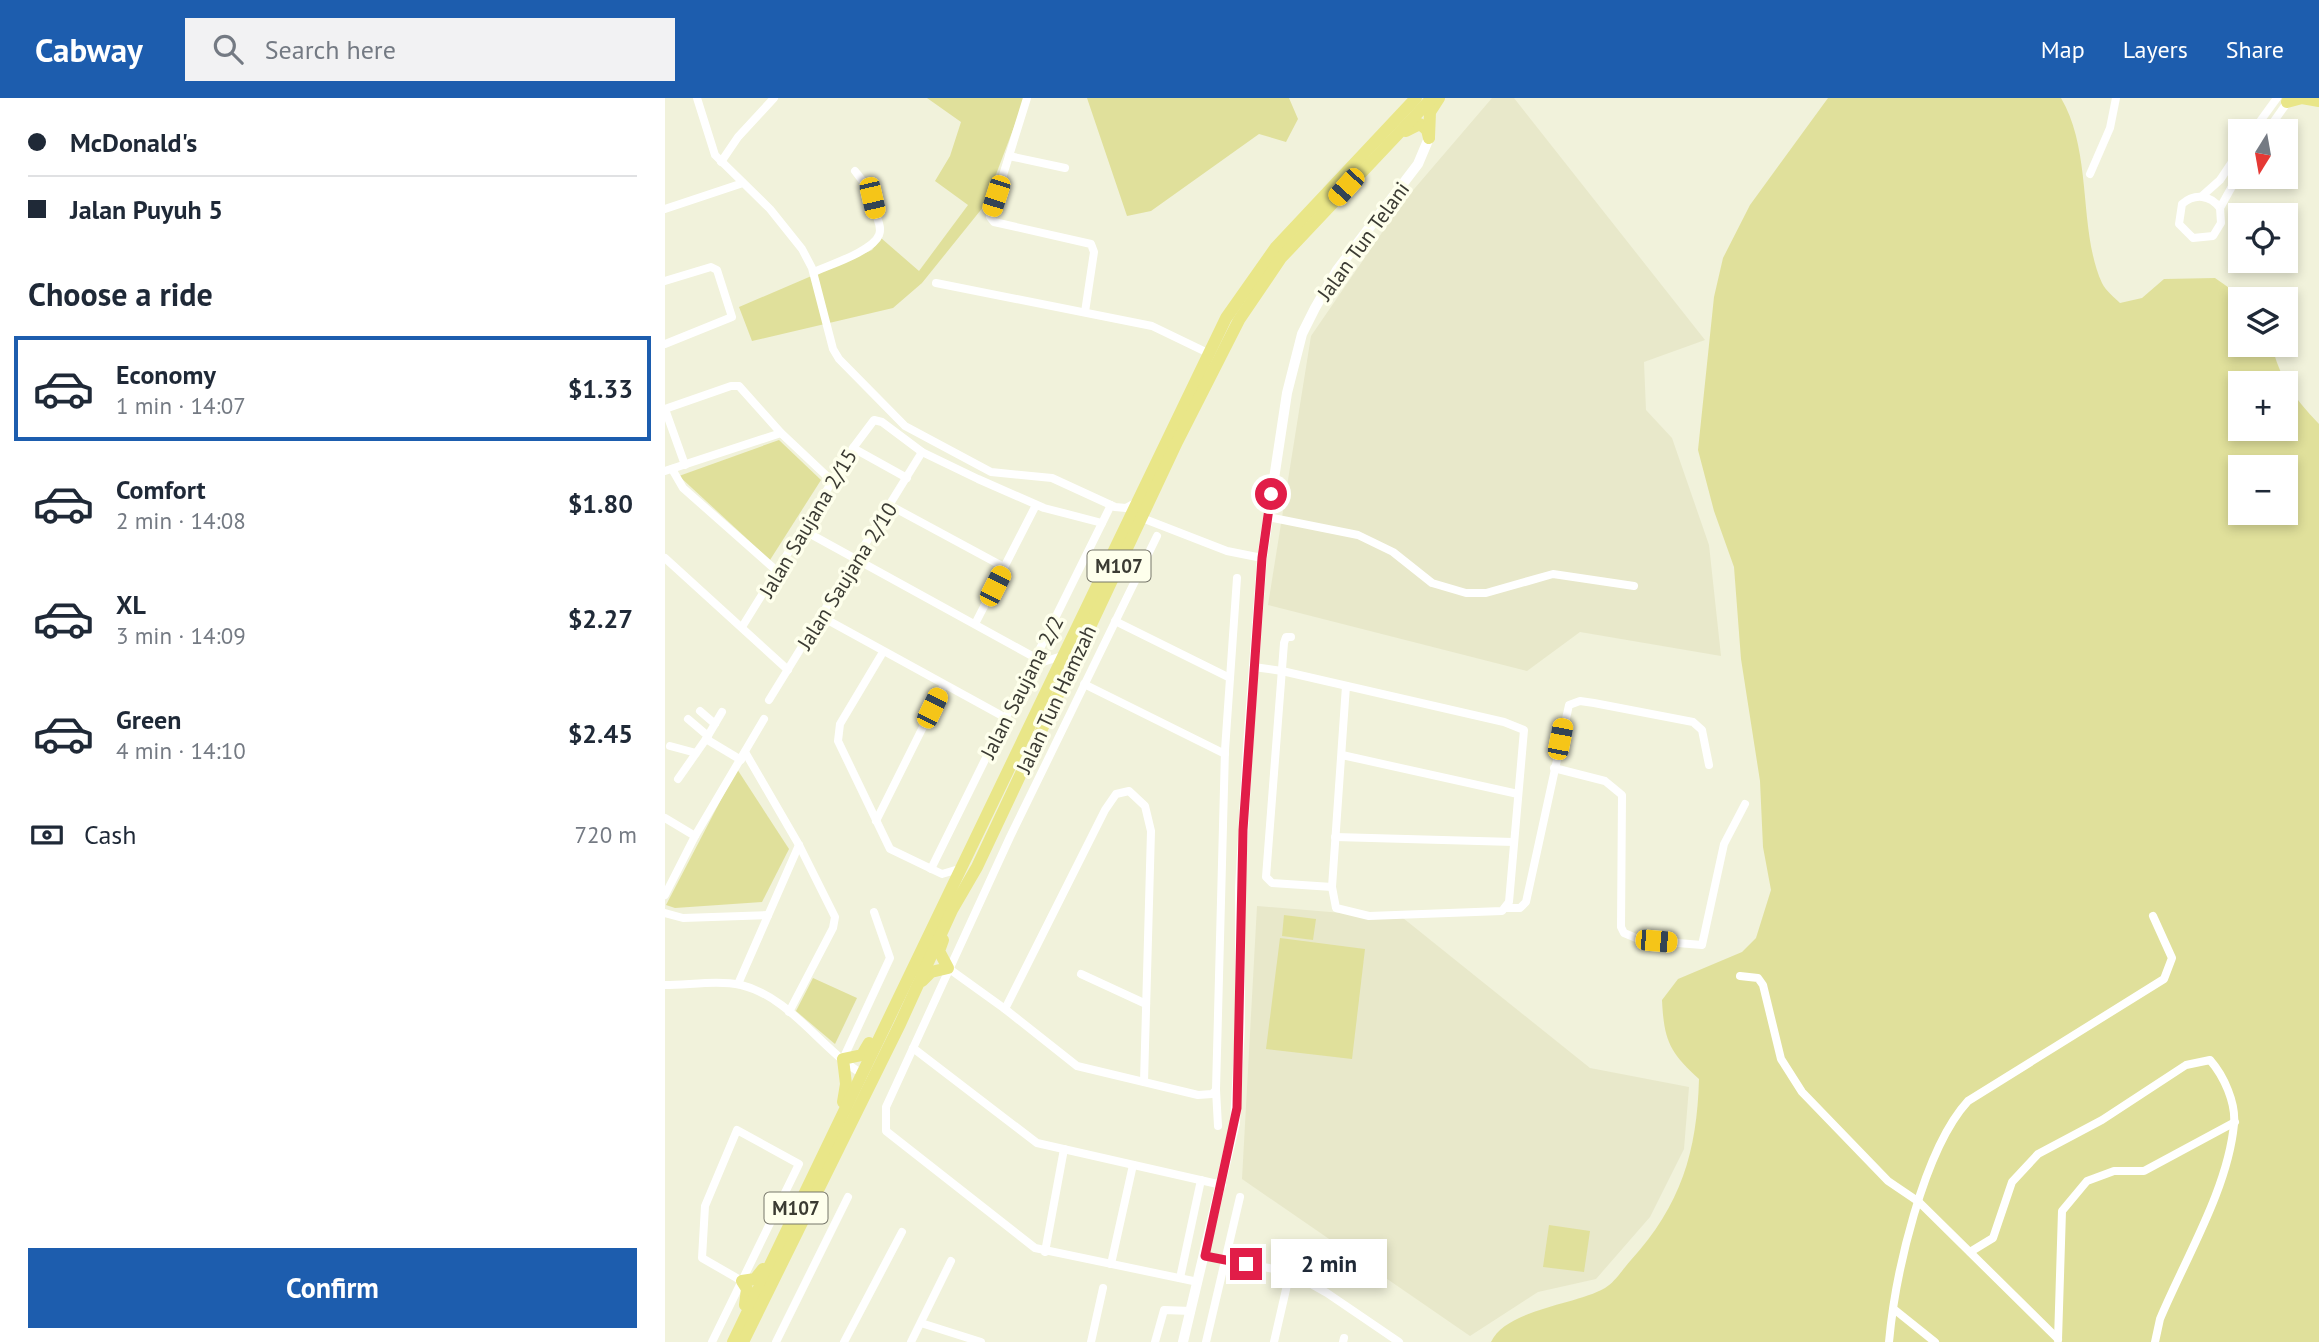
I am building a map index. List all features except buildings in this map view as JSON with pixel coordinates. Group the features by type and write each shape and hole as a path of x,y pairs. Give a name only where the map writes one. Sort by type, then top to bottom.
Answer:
{"main road":[{"name":"Jalan Tun Hamzah","path":"738,1339 867,1076 902,989 1226,318 1276,247 1416,98"},
{"name":"Jalan Tun Hamzah","path":"738,1339 821,1156 900,1024 952,909 978,867 1142,518 1239,320 1281,258 1432,98"},
{"path":"1429,138 1430,112 1440,98"},
{"path":"2285,99 2319,101"},
{"path":"1363,169 1415,124 1424,126 1429,138"},
{"path":"900,1024 923,981 931,972 948,968 939,951 978,867"},
{"path":"821,1156 845,1096 843,1059 866,1051 902,989"},
{"path":"738,1339 748,1295 743,1281 755,1279 761,1273 781,1241"}],"street":[{"path":"697,98 710,146 721,162 789,231 814,272 834,349 846,368 905,426 991,472 1052,478 1113,506 1126,508 1135,503"},
{"path":"721,162 738,137 773,98"},
{"path":"1027,98 990,218 995,222 1091,244 1094,252 1085,313"},
{"path":"2090,174 2110,128 2116,98"},
{"path":"2265,119 2285,99"},
{"path":"2274,119 2285,99"},
{"name":"Jalan Tun Telani","path":"1183,1342 1222,1185 1237,1108 1240,888 1254,667 1262,558 1287,393 1302,334 1337,270 1417,164 1429,138"},
{"path":"1009,156 1065,168"},
{"path":"2228,168 2220,180 2202,196 2188,200 2179,210 2179,224 2187,235 2200,240 2213,236 2221,223 2220,208 2231,189"},
{"path":"814,272 870,247 879,236 880,226 872,198 867,185 855,171"},
{"path":"665,209 743,183"},
{"path":"2202,196 2209,198 2220,208"},
{"path":"665,282 711,267 717,270 732,317 665,344"},
{"path":"936,283 1152,326 1208,353"},
{"path":"685,465 665,410 731,386 739,386 781,433 832,481"},
{"path":"885,406 878,421 922,452 1036,505 1102,523"},
{"name":"Jalan Saujana 2/15","path":"743,627 853,448 878,421"},
{"path":"778,572 683,488 668,470 781,433"},
{"path":"853,448 907,478"},
{"name":"Jalan Saujana 2/10","path":"769,699 858,561 922,452"},
{"path":"975,624 1036,505"},
{"path":"891,506 1005,567"},
{"path":"1113,506 1123,528"},
{"name":"Jalan Saujana 2/2","path":"931,869 1006,718 1040,660 1102,523 1113,506"},
{"path":"1268,517 1358,535 1393,552 1432,583 1466,593 1486,593 1553,574 1634,586"},
{"path":"1142,518 1162,523 1227,551 1262,558"},
{"path":"803,530 1040,660 1050,682"},
{"path":"1157,536 948,968 886,1107 886,1131 1029,1245 1045,1252 1198,1282"},
{"path":"665,558 788,670"},
{"path":"1218,1126 1216,1090 1225,754 1237,578"},
{"path":"822,617 1006,718"},
{"path":"1115,621 1230,678"},
{"path":"1290,637 1285,638 1266,877 1272,883 1332,887"},
{"path":"883,652 840,724 837,735 890,849 942,874 953,873 963,866"},
{"path":"1040,660 1063,656"},
{"path":"1254,667 1282,671 1520,727 1526,736 1506,908"},
{"path":"1084,684 1225,754"},
{"path":"876,821 944,685"},
{"path":"1346,686 1332,887 1336,908 1355,915 1491,914 1506,908 1520,908 1526,902 1569,705 1580,701 1693,722 1702,730 1709,765"},
{"path":"700,711 715,724"},
{"path":"678,779 722,712"},
{"path":"688,719 707,737 743,756 799,845 835,917 833,928 789,1012"},
{"path":"665,895 695,835 764,719"},
{"path":"670,746 696,753"},
{"path":"1342,755 1518,794"},
{"path":"1554,768 1605,781 1622,794 1621,927 1624,933 1641,940 1702,945 1724,844 1745,804"},
{"path":"1005,1009 1105,810 1123,790 1129,790 1142,800 1150,820 1144,1082"},
{"path":"665,818 695,835"},
{"path":"1335,837 1514,842"},
{"path":"738,984 799,845"},
{"path":"942,874 948,883 949,896"},
{"path":"843,1059 890,958 874,912"},
{"path":"665,913 683,918 768,915"},
{"path":"1889,1342 1919,1202 1944,1134 1953,1118 1968,1101 2164,979 2172,958 2153,916"},
{"path":"948,968 1077,1066 1206,1096 1216,1090"},
{"path":"1081,974 1146,1004"},
{"path":"1740,976 1758,978 1763,985 1781,1059 1802,1092 1888,1181 1919,1202 2058,1341"},
{"path":"665,985 738,984 755,990 789,1012 867,1076"},
{"path":"913,1048 1032,1139 1064,1149 1222,1185"},
{"path":"1970,1252 1993,1238 2012,1182 2038,1154 2102,1120 2186,1065 2210,1060 2227,1088 2235,1122 2222,1178 2159,1319 2155,1342"},
{"path":"2058,1341 2062,1211 2087,1181 2114,1171 2144,1171 2235,1122"},
{"path":"712,1342 743,1281 799,1164 737,1130 705,1206 702,1258 743,1281"},
{"path":"1045,1252 1064,1149"},
{"path":"1111,1265 1133,1165"},
{"path":"1180,1278 1201,1180"},
{"path":"1206,1342 1240,1197"},
{"path":"787,1342 777,1340 848,1198"},
{"path":"844,1342 902,1232"},
{"path":"1205,1256 1290,1272 1327,1293 1399,1342"},
{"path":"911,1342 951,1261"},
{"path":"1274,1342 1290,1272"},
{"path":"1091,1342 1103,1288"},
{"path":"1154,1342 1164,1310 1191,1311"},
{"path":"1895,1310 1935,1342"},
{"path":"921,1323 981,1342"}],"shaded area":[{"path":"1492,98 1514,98 1705,340 1644,362 1646,410 1672,438 1709,545 1721,656 1580,632 1527,671 1268,605 1311,336 1403,202"},
{"path":"1257,906 1403,918 1590,1068 1689,1087 1684,1149 1650,1217 1596,1279 1538,1292 1470,1336 1242,1179"}],"green space":[{"path":"927,98 1025,98 984,206 922,283 893,308 752,341 739,307 872,250 881,238 919,271 968,205 935,181 950,156 961,122"},
{"path":"1087,98 1289,98 1298,119 1286,142 1259,134 1151,211 1127,216"},
{"path":"1828,98 2061,98 2078,142 2090,240 2106,289 2120,303 2142,298 2164,279 2215,278 2228,287 2228,357 2275,357 2280,371 2228,371 2228,441 2298,441 2298,400 2319,424 2319,1342 1491,1342 1499,1331 1511,1322 1605,1288 1619,1275 1662,1219 1674,1198 1690,1154 1698,1105 1699,1079 1681,1061 1670,1044 1664,1025 1662,1000 1678,979 1742,952 1756,938 1771,890 1763,847 1760,781 1741,659 1734,567 1714,511 1698,450 1714,297 1723,258 1750,205"},
{"path":"779,440 821,480 770,560 679,476"},
{"path":"737,769 789,849 762,902 675,908 666,905"},
{"path":"1284,915 1316,919 1313,940 1282,936"},
{"path":"1280,938 1365,949 1352,1059 1266,1049"},
{"path":"813,978 857,998 835,1044 796,1011"},
{"path":"1549,1225 1590,1231 1584,1272 1543,1267"}],"route":[{"path":"1246,1264 1205,1256 1237,1108 1243,830 1262,558 1271,494"}]}
